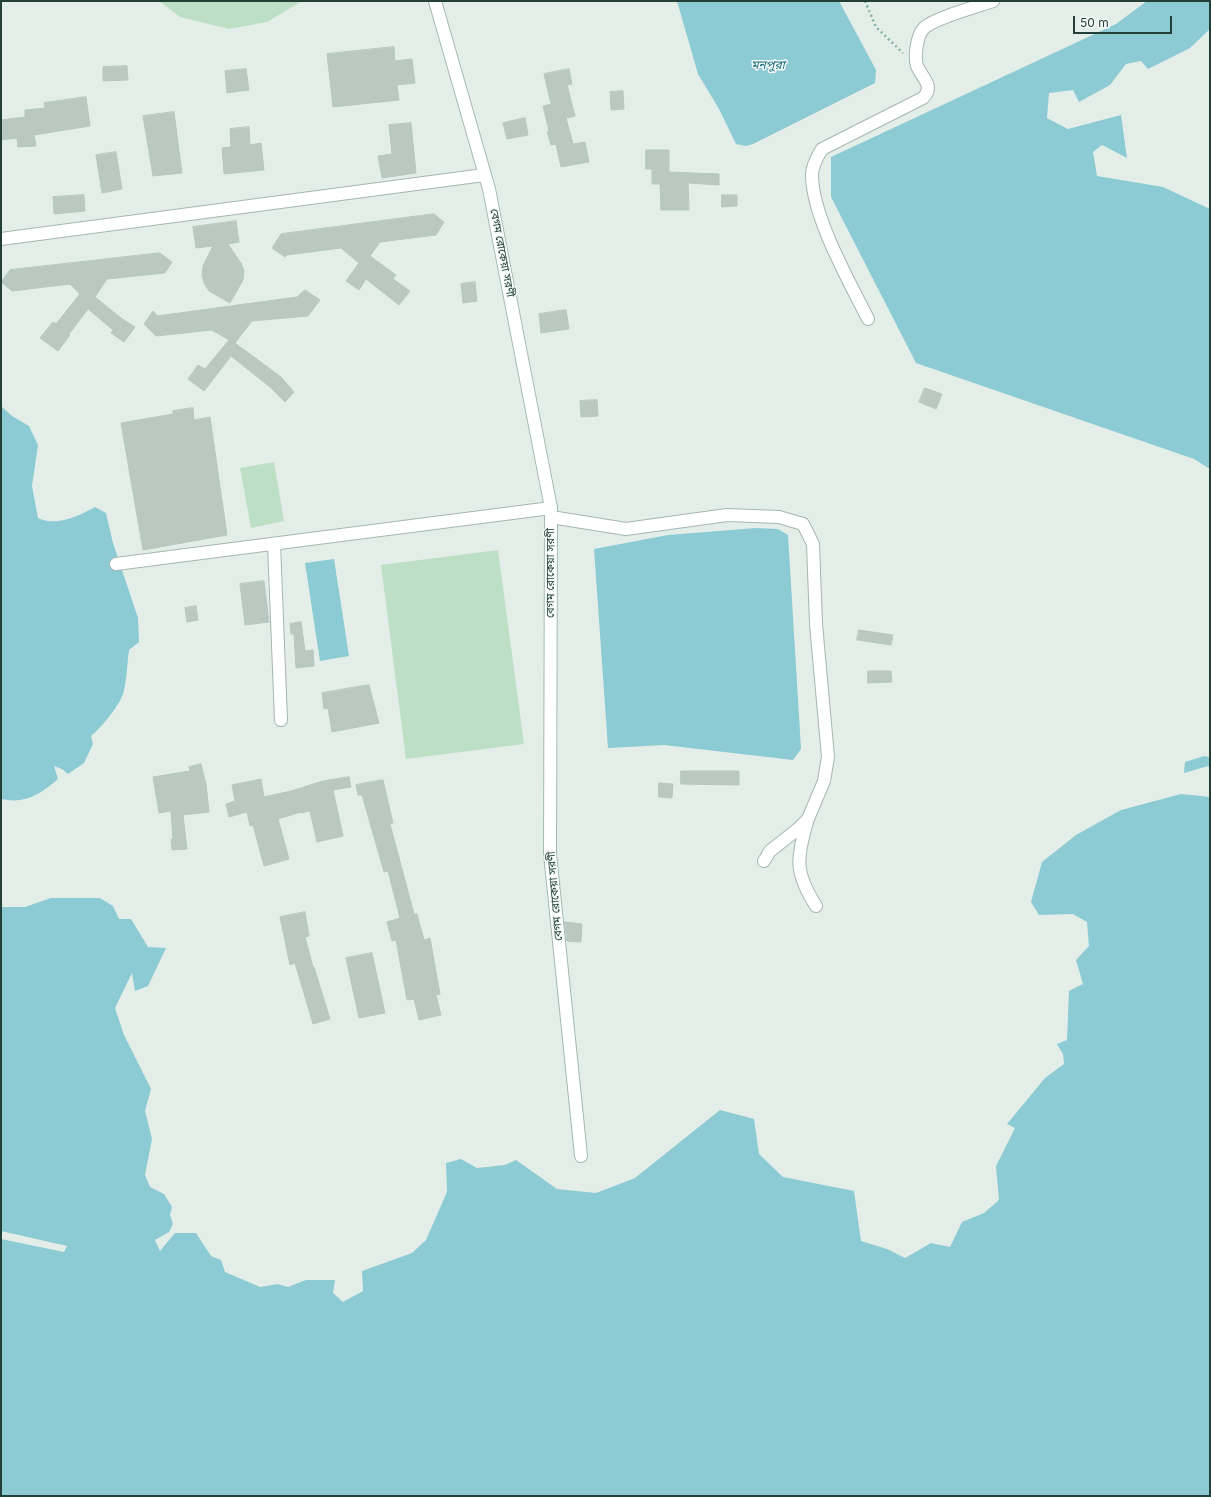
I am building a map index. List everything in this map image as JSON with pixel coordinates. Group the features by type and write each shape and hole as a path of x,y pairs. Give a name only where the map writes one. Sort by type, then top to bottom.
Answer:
{"street":[{"name":"বেগম রোকেয়া সরণী","path":"435,1 489,189 551,513 550,854 581,1156"},
{"path":"868,319 840,263 819,211 812,174 816,159 822,150 922,98 928,92 929,86 917,65 918,40 924,28 935,21 993,1"},
{"path":"1,239 484,175"},
{"path":"116,564 274,544 551,513 626,529 727,516 779,517 804,524 813,544 816,624 828,757 824,781 808,819 800,850 799,868 802,879 816,906"},
{"path":"274,544 282,720"},
{"path":"764,861 770,851 798,829 808,819"}],"path":[{"path":"865,1 876,27 917,65"}],"green space":[{"path":"159,1 302,1 267,22 229,29 180,17"},
{"path":"274,462 284,521 251,528 240,468"},
{"path":"498,550 524,744 406,759 381,565"}],"water":[{"name":"মনপুরা","path":"677,1 839,1 876,70 875,83 753,144 746,146 736,144 719,109 698,74"},
{"path":"1147,1 1210,1 1210,29 1190,48 1148,69 1141,61 1126,64 1110,85 1079,102 1073,90 1049,93 1047,118 1068,129 1121,115 1127,158 1102,145 1093,152 1097,176 1163,187 1210,209 1210,469 1194,459 916,363 831,197 831,157 1116,24"},
{"path":"1,406 12,416 29,426 38,445 32,486 38,518 60,521 75,517 95,507 106,513 113,543 138,618 139,642 129,650 123,694 118,704 100,728 91,736 93,744 84,763 68,774 62,769 54,766 58,779 38,794 18,800 1,799"},
{"path":"756,528 778,529 788,535 801,749 793,760 664,745 608,748 594,549 668,535"},
{"path":"334,559 349,656 320,661 305,563"},
{"path":"1204,756 1210,757 1210,768 1208,766 1184,773 1185,762"},
{"path":"1181,794 1210,797 1210,1496 1,1496 1,1239 64,1252 67,1246 1,1231 1,907 25,907 51,898 100,898 113,906 119,919 131,919 148,947 166,948 148,986 135,991 132,973 115,1008 124,1035 151,1089 145,1111 152,1139 145,1175 150,1187 164,1194 172,1207 170,1215 173,1224 169,1232 155,1240 160,1251 175,1233 196,1233 211,1256 221,1260 225,1272 260,1287 278,1284 288,1287 306,1280 335,1280 333,1293 343,1302 363,1291 362,1271 412,1253 426,1240 447,1192 446,1163 461,1159 477,1168 505,1165 516,1160 557,1189 596,1193 635,1178 720,1110 754,1119 759,1154 783,1177 854,1191 861,1241 887,1249 905,1258 931,1243 950,1247 962,1222 984,1213 999,1200 996,1166 1015,1128 1007,1124 1045,1078 1064,1064 1063,1054 1057,1044 1067,1040 1069,991 1083,984 1076,960 1089,946 1087,922 1073,914 1039,915 1031,902 1042,862 1076,835 1121,810"}],"building":[{"path":"394,47 395,61 412,59 415,83 397,85 399,100 333,107 327,54"},
{"path":"127,66 128,80 103,81 103,67"},
{"path":"246,69 249,90 227,93 225,71"},
{"path":"569,69 572,84 567,85 575,116 566,118 573,144 585,142 589,162 561,167 556,144 551,145 547,132 549,131 543,106 551,104 544,74"},
{"path":"623,91 624,109 611,110 610,92"},
{"path":"86,97 90,126 34,135 36,146 18,147 17,138 1,140 1,120 25,117 25,110 45,108 44,103"},
{"path":"174,112 182,173 153,176 143,116"},
{"path":"525,118 528,135 507,139 503,123"},
{"path":"411,123 416,173 382,178 378,156 392,154 389,125"},
{"path":"249,127 250,145 261,143 264,170 224,174 222,148 231,147 230,129"},
{"path":"646,150 669,150 669,172 719,174 719,185 688,183 689,210 661,210 660,184 652,184 652,169 646,169"},
{"path":"116,152 122,189 102,193 96,155"},
{"path":"84,195 85,211 54,214 53,197"},
{"path":"722,195 737,195 737,206 722,207"},
{"path":"434,214 444,222 436,235 380,242 370,256 396,275 393,279 410,291 399,305 366,279 359,290 346,281 359,263 341,248 287,255 285,257 272,248 281,234"},
{"path":"236,221 239,242 228,244 241,263 244,271 243,280 230,303 209,291 204,283 202,275 203,266 213,246 196,248 193,227"},
{"path":"160,253 172,262 165,273 107,279 95,297 135,327 124,342 111,333 113,330 88,309 58,351 40,338 53,322 56,324 80,294 70,284 12,291 1,282 10,270"},
{"path":"475,282 477,301 463,303 461,284"},
{"path":"305,290 320,300 308,316 252,321 235,343 281,377 294,392 285,402 270,387 231,356 204,391 188,379 198,365 205,369 229,340 212,330 156,336 144,324 153,311 157,316 297,297"},
{"path":"566,310 569,329 541,333 539,314"},
{"path":"925,388 942,394 936,409 919,402"},
{"path":"597,400 598,416 581,417 580,401"},
{"path":"193,408 194,420 210,417 227,535 143,550 121,423 173,414 173,411"},
{"path":"264,581 269,622 245,625 240,584"},
{"path":"196,606 198,620 187,622 185,608"},
{"path":"301,622 305,651 313,650 314,666 296,668 294,634 291,634 290,624"},
{"path":"859,630 893,635 891,645 857,640"},
{"path":"868,671 891,671 892,682 868,683"},
{"path":"369,685 379,723 332,732 328,708 324,709 322,693"},
{"path":"201,764 206,784 209,812 183,815 187,849 172,850 171,839 173,839 171,811 159,813 153,777 190,771 189,767"},
{"path":"681,771 739,771 739,785 681,784"},
{"path":"349,777 351,787 333,790 343,836 317,842 310,811 301,812 278,819 289,859 264,866 253,825 250,826 247,812 229,817 226,804 235,801 232,785 261,779 264,797 291,791 323,781"},
{"path":"383,780 393,823 390,824 414,914 417,914 424,940 430,938 440,994 436,995 441,1015 419,1020 414,999 407,1000 396,940 392,941 387,922 400,918 388,871 384,872 362,795 358,795 356,785"},
{"path":"659,783 673,784 672,798 659,797"},
{"path":"305,912 309,936 305,937 330,1019 313,1024 295,963 290,965 280,917"},
{"path":"565,922 582,924 581,942 567,941"},
{"path":"372,953 385,1013 359,1018 346,958"}]}
